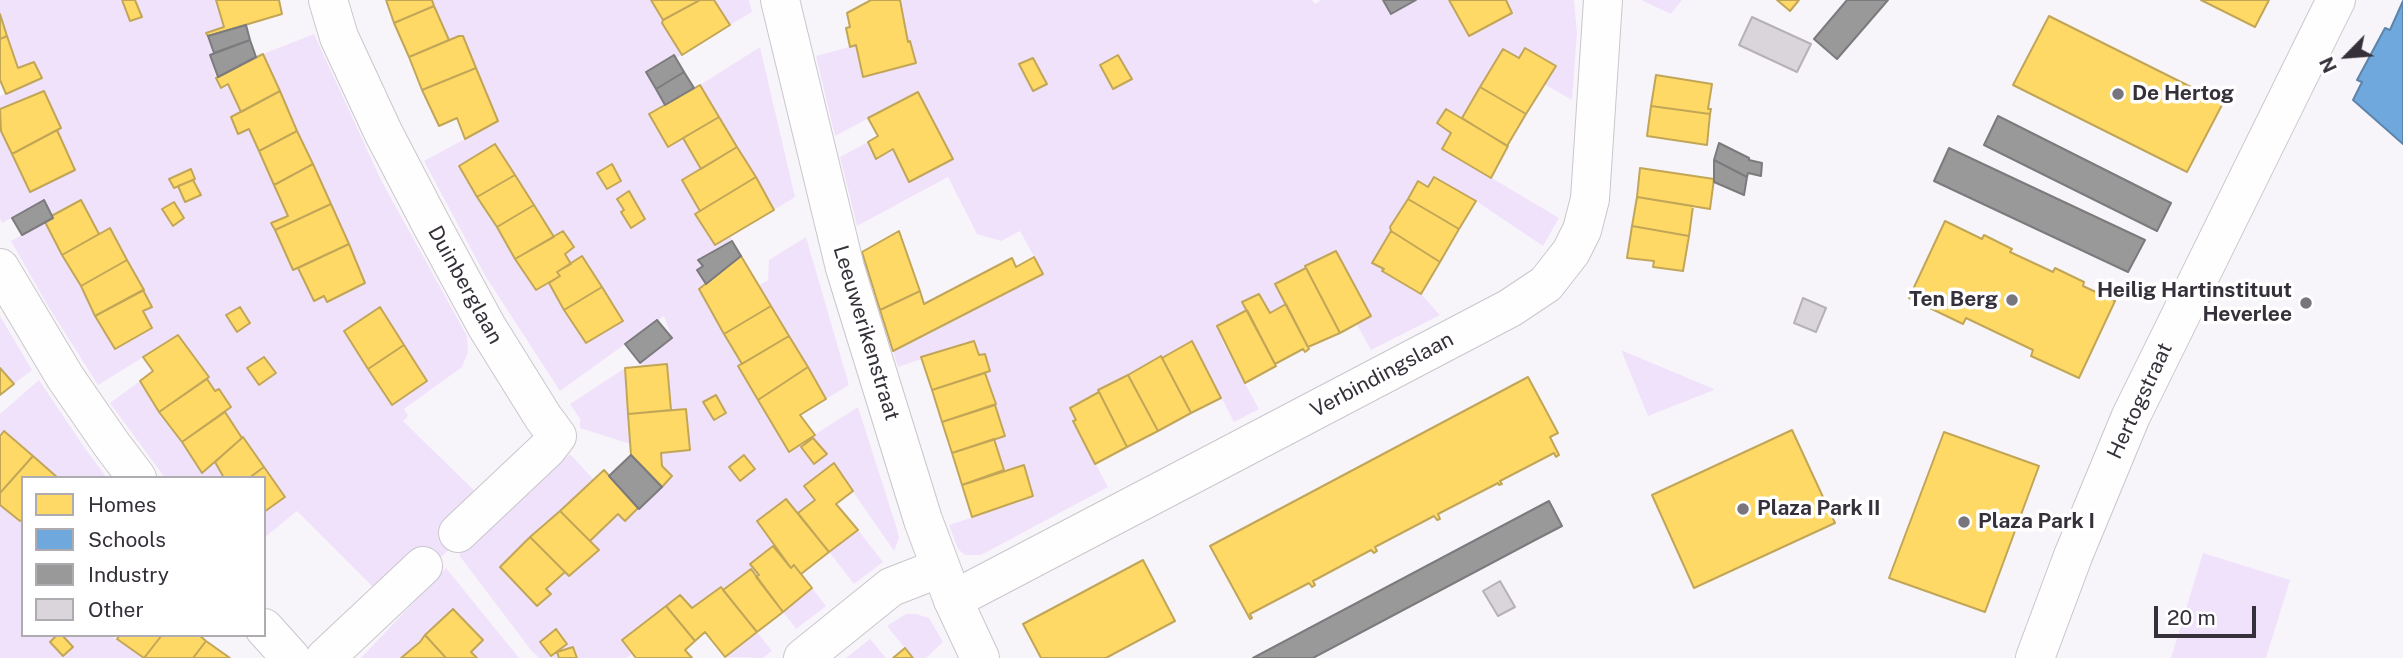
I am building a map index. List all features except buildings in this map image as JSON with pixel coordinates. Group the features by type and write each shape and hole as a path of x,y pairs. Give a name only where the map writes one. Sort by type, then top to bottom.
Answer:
{"street":[{"name":"Duinberglaan","path":"327,0 339,37 430,224 487,327 542,417 557,436 547,449 457,533"},
{"name":"Leeuwerikenstraat","path":"780,0 845,268 923,520 946,584 980,658"},
{"name":"Verbindingslaan","path":"803,658 891,587 946,584 1510,308 1546,284 1571,252 1582,230 1590,199 1603,0"},
{"name":"Hertogstraat","path":"2035,658 2073,556 2131,416 2336,0"},
{"path":"0,268 65,377 135,476"},
{"path":"325,658 423,566"},
{"path":"266,630 291,658"}],"shaded area":[{"path":"0,0 122,0 130,21 141,17 135,0 216,0 224,27 207,33 214,53 210,55 216,78 221,88 228,84 241,112 231,118 238,133 249,129 288,216 272,224 293,269 298,268 314,300 324,296 327,301 365,283 263,54 314,34 381,180 467,336 468,352 462,367 404,409 408,416 403,421 484,500 456,543 434,564 382,596 297,511 266,536 266,511 285,497 225,412 231,407 219,390 215,391 207,379 209,377 178,336 98,385 11,241 45,222 115,349 152,329 143,311 151,306 110,228 99,234 81,200 52,216 43,201 2,223 0,125 30,192 75,170 57,130 61,128 33,95 0,109 0,96 41,78 34,62 18,68 0,14","holes":["191,169 195,178 193,180 200,195 178,186 174,188 169,178","380,307 427,380 368,369 344,331"]},
{"path":"432,0 651,0 682,55 676,58 674,56 665,105 649,114 668,147 683,138 701,169 682,180 700,211 696,214 715,245 731,237 732,241 699,260 703,266 706,284 699,290 742,364 738,367 789,451 858,407 897,529 899,538 894,551 833,463 804,486 815,500 798,513 786,499 757,521 773,544 751,564 759,575 756,577 750,569 723,590 720,587 692,608 680,595 622,640 632,654 627,658 539,658 530,649 459,555 570,454 594,480 546,521 500,567 537,606 551,594 546,589 565,572 569,576 599,550 590,541 618,514 625,520 672,477 662,466 661,453 690,450 686,409 671,410 667,364 643,366 640,363 672,338 664,316 560,391 486,277 424,161 498,121 463,36 449,40","holes":["495,144 554,237 564,231 574,247 565,254 571,264 582,256 623,320 587,343 549,283 536,290 527,278 459,166","629,192 644,219 631,228 621,212 624,210 618,199"]},
{"path":"714,0 749,0 752,12 730,25"},
{"path":"900,0 1312,0 1315,4 1321,0 1383,0 1391,14 1416,0 1449,0 1469,36 1512,13 1505,0 1574,0 1577,33 1572,100 1544,84 1555,66 1526,48 1519,58 1503,49 1462,118 1446,109 1437,123 1451,133 1443,149 1559,218 1543,246 1476,201 1434,177 1428,187 1418,182 1390,226 1391,231 1372,263 1421,294 1440,315 1371,350 1356,323 1370,315 1337,252 1305,266 1306,268 1275,284 1286,304 1270,313 1258,294 1243,302 1247,310 1217,326 1223,343 1259,409 1234,422 1192,341 1162,358 1161,356 1070,408 1076,420 1073,422 1108,487 981,555 965,555 958,549 949,525 1033,496 1024,466 1004,470 994,439 1005,435 985,373 990,371 985,354 979,355 974,341 898,367 893,351 1043,273 1020,231 1001,241 977,234 948,177 857,226 840,157 868,142 876,158 893,149 910,182 953,158 918,92 835,136 816,56 856,45 863,76 915,63"},
{"path":"1641,0 1682,0 1671,14"},
{"path":"760,47 795,197 774,210 700,85"},
{"path":"806,237 849,385 826,399 758,286 768,280 769,260"},
{"path":"0,316 32,370 14,384 0,368"},
{"path":"1621,350 1714,389 1714,390 1648,416"},
{"path":"625,368 630,444 580,428 580,419 570,404"},
{"path":"39,380 106,476 56,476 5,431 0,436 0,414"},
{"path":"140,381 202,473 215,462 223,476 164,476 110,403"},
{"path":"0,505 21,520 21,637 113,637 143,658 0,658"},
{"path":"858,530 883,562 854,584 829,552"},
{"path":"2203,553 2290,580 2266,658 2171,658"},
{"path":"446,568 519,658 477,658 471,652 483,640 453,609 401,658 361,658"},
{"path":"812,588 826,606 796,629 783,612"},
{"path":"906,614 929,618 943,642 926,658 913,658 887,626"},
{"path":"757,632 772,651 763,658 725,657"},
{"path":"870,639 886,658 846,658"}],"place":[{"name":"De Hertog","path":"2118,94"},
{"name":"Ten Berg","path":"2012,300"},
{"name":"Heilig Hartinstituut Heverlee","path":"2306,303"},
{"name":"Plaza Park II","path":"1743,509"},
{"name":"Plaza Park I","path":"1964,522"}]}
